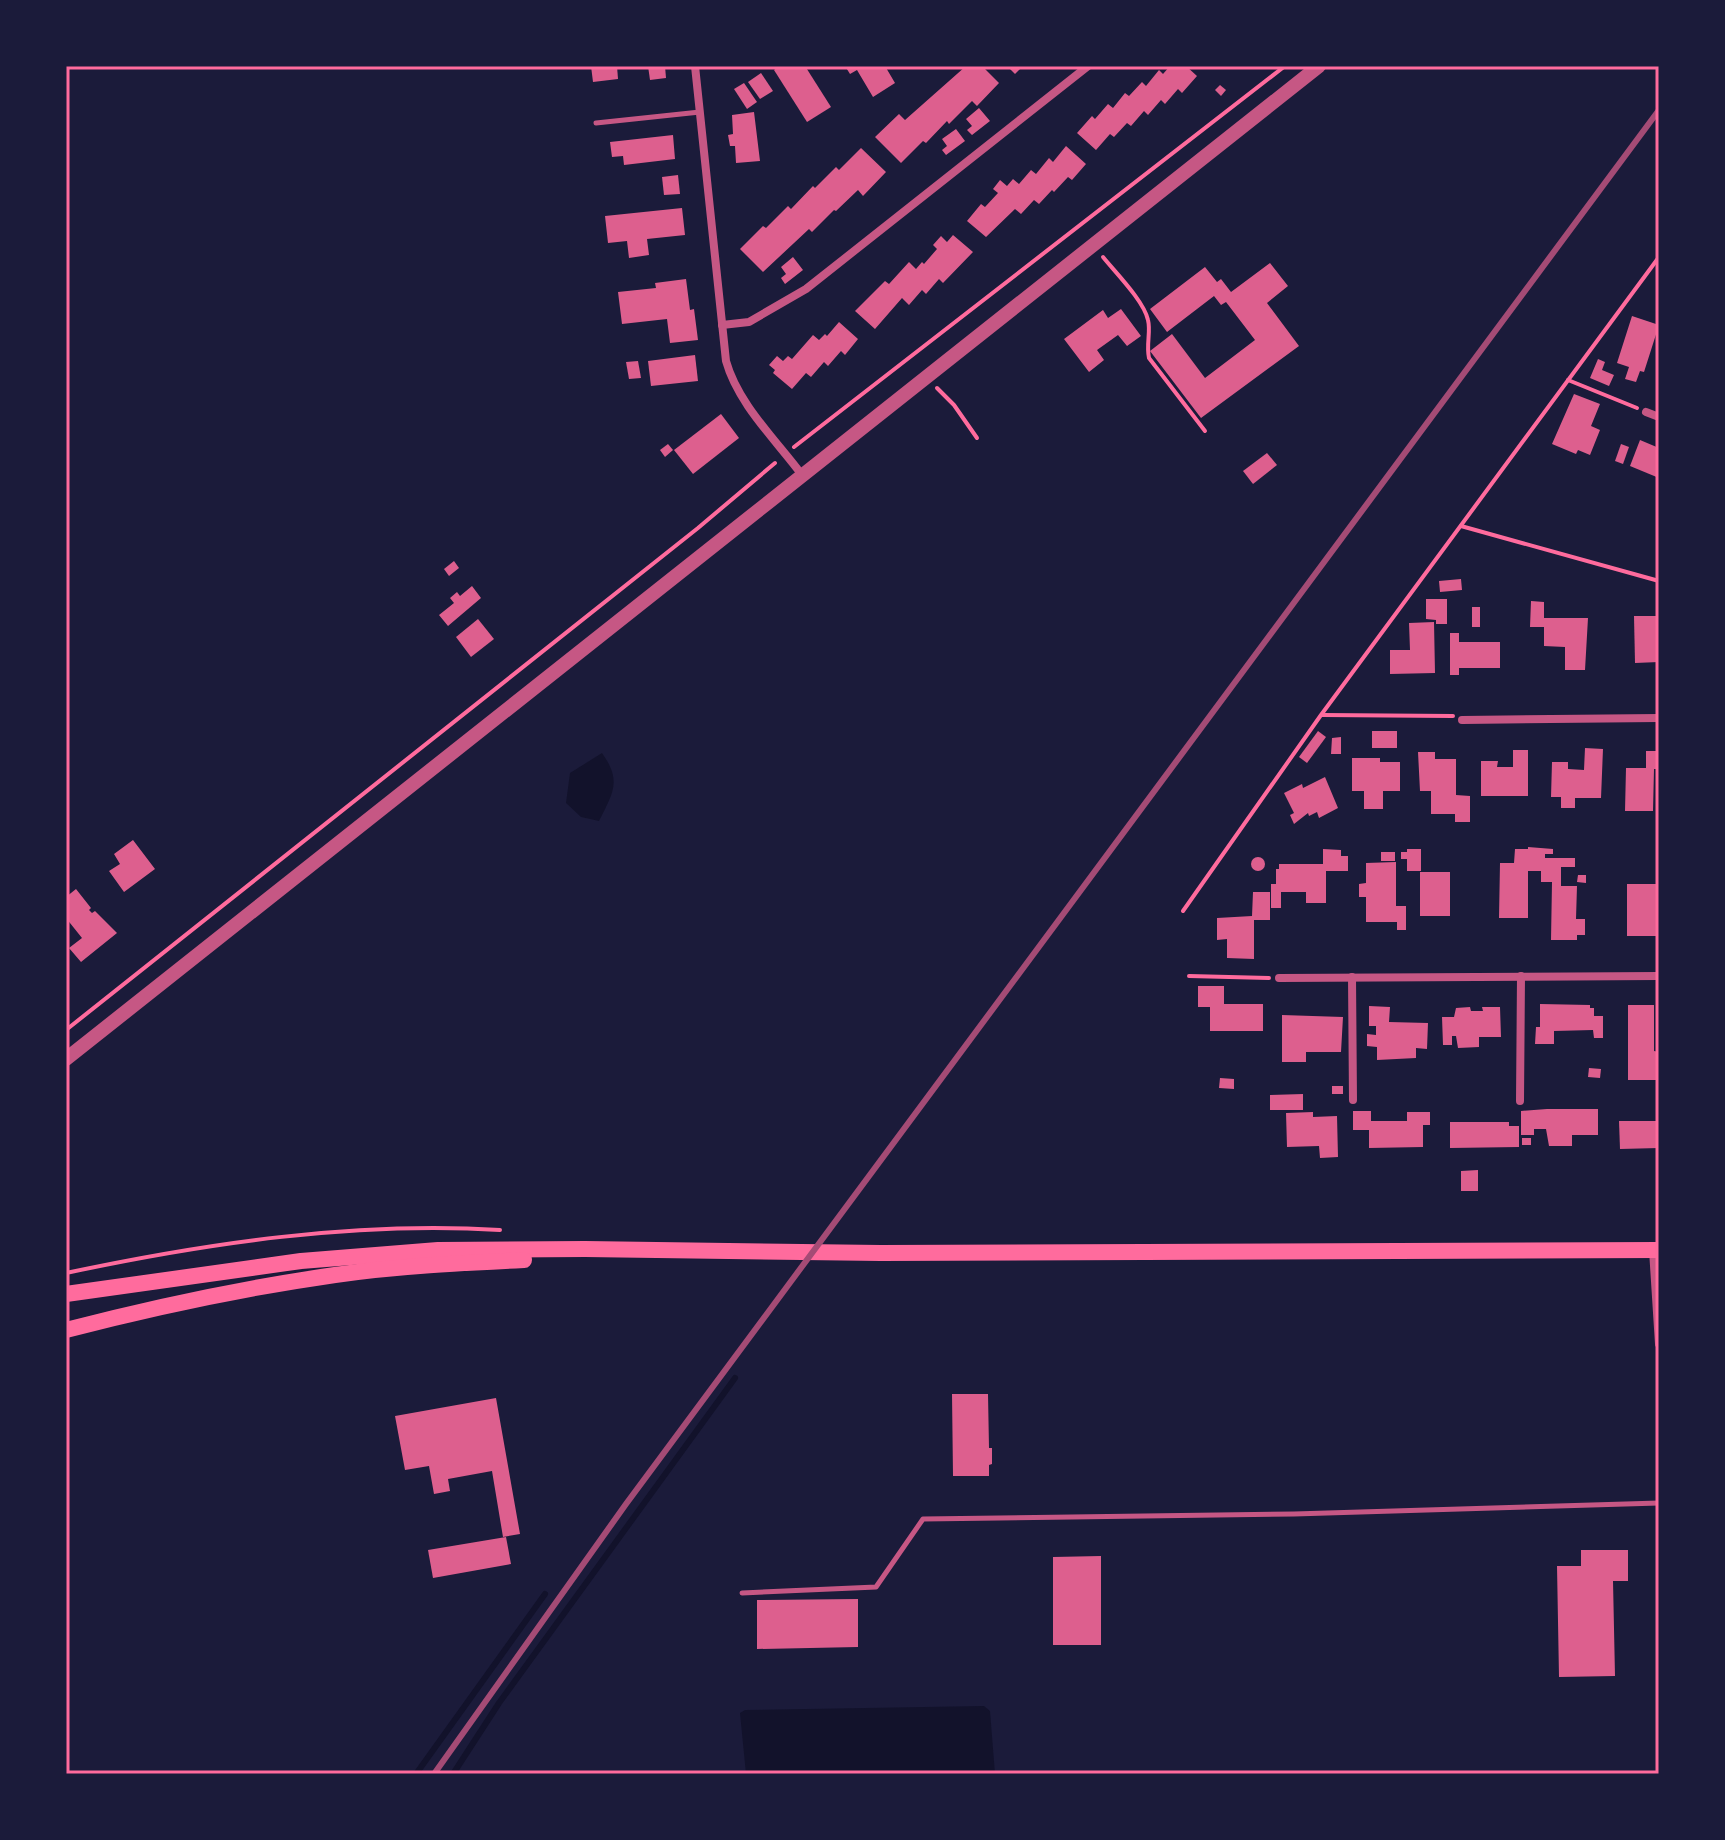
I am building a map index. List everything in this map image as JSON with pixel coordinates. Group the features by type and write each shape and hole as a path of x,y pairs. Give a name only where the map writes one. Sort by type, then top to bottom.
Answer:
{"main road":[{"path":"66,1294 301,1261 438,1250 881,1253 1656,1250"},
{"path":"66,1330 209,1296 398,1268 737,1251"}],"street":[{"path":"702,66 695,66 725,359 744,399 802,475"},
{"path":"722,325 749,322 806,289 1088,66"},
{"path":"66,1059 1319,66"},
{"path":"1646,412 1659,417"},
{"path":"1462,720 1659,718"},
{"path":"1520,1101 1521,976"},
{"path":"1279,978 1659,976"},
{"path":"1352,977 1353,1100"},
{"path":"1656,1250 1659,1344"}],"lane":[{"path":"596,123 700,112"},
{"path":"742,1593 876,1587 923,1519 1294,1514 1659,1503"}],"path":[{"path":"66,1030 698,528 786,454 1285,66"},
{"path":"1095,245 1147,314 1150,328 1146,346 1149,358 1205,431"},
{"path":"1183,911 1321,715 1659,257"},
{"path":"927,378 954,405 977,438"},
{"path":"1568,380 1646,412"},
{"path":"1461,526 1659,581"},
{"path":"1321,715 1449,714 1462,720"},
{"path":"1189,976 1279,978"}],"shaded area":[{"path":"602,753 614,779 599,821 581,817 566,803 570,773"},
{"path":"984,1706 990,1711 995,1774 746,1774 740,1713 745,1710"}],"building":[{"path":"591,66 617,66 618,79 593,82"},
{"path":"648,66 665,66 666,78 650,80"},
{"path":"779,66 805,66 831,107 807,122 774,70"},
{"path":"845,66 885,66 895,83 873,97 857,70 850,74"},
{"path":"966,66 982,66 999,83 977,106 972,101 901,163 875,137 899,114 905,120"},
{"path":"1007,66 1023,66 1015,74"},
{"path":"1170,66 1186,66 1197,76 1182,93 1178,89 1165,104 1161,100 1148,115 1144,111 1131,126 1127,123 1114,137 1110,134 1096,150 1077,133 1108,104 1113,108 1125,93 1129,96 1142,82 1146,86 1159,70 1163,74"},
{"path":"761,73 773,91 760,99 748,82"},
{"path":"744,83 757,102 747,109 734,89"},
{"path":"1220,85 1226,90 1221,96 1215,90"},
{"path":"979,108 990,121 972,135 967,130 972,126 966,119"},
{"path":"754,112 760,161 736,163 735,146 730,146 728,135 733,134 732,115"},
{"path":"956,129 965,141 946,155 942,150 947,146 942,139"},
{"path":"673,135 675,159 624,165 623,156 612,157 610,142"},
{"path":"1066,146 1086,164 1072,180 1068,177 1039,204 1034,200 1021,214 1015,209 986,237 967,221 981,204 985,207 998,193 993,189 1000,180 1007,186 1013,179 1019,184 1031,170 1036,174 1049,158 1053,162"},
{"path":"861,148 886,172 863,196 858,190 812,232 809,229 763,272 740,249 763,226 766,228 788,206 791,209 813,186 815,188 836,167 839,170"},
{"path":"678,175 680,194 664,195 662,177"},
{"path":"682,208 685,235 647,239 649,255 629,258 627,241 608,243 605,216"},
{"path":"953,235 973,252 943,283 939,279 926,294 922,290 909,305 902,298 875,329 855,311 885,281 889,284 909,262 916,269 922,262 924,264 937,249 933,245 941,236 947,242"},
{"path":"793,257 803,270 785,284 781,278 786,274 781,267"},
{"path":"1270,263 1288,286 1267,303 1299,346 1201,418 1150,351 1172,334 1205,378 1255,340 1226,302 1221,305 1214,296 1167,332 1150,309 1205,267 1217,282 1221,279 1231,292"},
{"path":"686,279 698,340 670,343 667,319 622,324 618,292 656,288 655,283"},
{"path":"1121,309 1141,336 1127,346 1118,335 1097,350 1104,360 1089,372 1064,339 1103,310 1108,318"},
{"path":"1632,316 1659,325 1644,372 1640,371 1636,382 1625,379 1629,367 1617,363"},
{"path":"839,322 858,339 845,355 841,351 828,366 824,362 811,377 806,373 792,389 773,373 775,370 769,365 777,356 783,361 788,356 792,359 813,335 819,340 825,334 827,336"},
{"path":"695,355 698,381 651,386 648,361"},
{"path":"1598,359 1605,362 1602,370 1614,375 1609,386 1590,378"},
{"path":"638,361 641,378 629,379 626,362"},
{"path":"1574,394 1600,404 1591,426 1600,430 1590,455 1578,450 1576,454 1552,444"},
{"path":"721,414 739,438 693,474 674,450"},
{"path":"1640,440 1659,448 1659,478 1630,466"},
{"path":"668,444 673,450 665,457 660,450"},
{"path":"1621,444 1629,447 1623,464 1615,461"},
{"path":"1267,453 1277,465 1253,484 1243,471"},
{"path":"454,561 459,568 449,576 444,569"},
{"path":"1461,579 1462,590 1440,592 1439,581"},
{"path":"472,586 481,598 448,626 439,615 454,603 450,598 457,592 460,596"},
{"path":"1426,599 1447,599 1447,624 1436,624 1436,620 1426,619"},
{"path":"1531,601 1544,602 1544,618 1588,618 1585,670 1565,670 1565,647 1544,646 1544,627 1530,627"},
{"path":"1472,607 1480,607 1480,627 1472,627"},
{"path":"1634,616 1659,616 1659,662 1635,663"},
{"path":"478,619 494,639 471,657 456,637"},
{"path":"1434,622 1435,673 1390,674 1390,650 1410,650 1409,623"},
{"path":"1450,633 1459,633 1459,642 1500,642 1500,668 1459,668 1459,675 1450,675"},
{"path":"1318,731 1326,737 1307,763 1299,757"},
{"path":"1372,731 1397,731 1397,748 1372,748"},
{"path":"1341,737 1341,754 1331,754 1332,738"},
{"path":"1585,748 1603,749 1601,798 1575,798 1575,808 1561,808 1561,797 1551,797 1552,762 1568,762 1568,769 1584,770"},
{"path":"1513,750 1528,750 1528,796 1481,796 1481,761 1498,761 1497,767 1513,767"},
{"path":"1646,751 1659,751 1659,769 1654,769 1653,811 1625,811 1626,768 1646,768"},
{"path":"1418,752 1435,752 1435,759 1456,759 1456,795 1470,796 1470,822 1455,822 1455,814 1431,814 1431,791 1420,791"},
{"path":"1352,758 1400,762 1400,791 1383,791 1383,809 1364,809 1364,791 1352,791"},
{"path":"1325,777 1338,808 1319,818 1317,812 1309,816 1308,813 1294,824 1290,815 1294,813 1284,793"},
{"path":"133,840 155,869 124,892 109,871 120,864 114,854"},
{"path":"1323,849 1341,850 1341,856 1348,856 1348,871 1326,871 1326,903 1306,903 1306,892 1281,892 1281,908 1271,908 1271,884 1276,884 1279,864 1323,864"},
{"path":"1407,849 1421,849 1421,871 1407,871 1407,859 1401,859 1401,852 1407,852"},
{"path":"1515,849 1553,849 1553,854 1545,854 1545,858 1575,858 1575,867 1561,867 1561,886 1577,886 1576,919 1585,919 1585,935 1577,935 1577,940 1551,940 1552,882 1541,882 1541,871 1528,871 1528,918 1499,918 1500,863 1514,863"},
{"path":"1381,852 1395,852 1395,861 1381,861"},
{"path":"1258,857 1265,864 1258,871 1251,864"},
{"path":"1396,862 1396,906 1406,906 1406,930 1397,930 1397,922 1366,922 1366,897 1359,897 1359,884 1366,883 1366,863"},
{"path":"1420,872 1450,872 1450,916 1420,916"},
{"path":"1578,875 1586,875 1586,883 1577,882"},
{"path":"1627,884 1656,884 1659,887 1656,936 1627,936"},
{"path":"76,889 91,908 89,910 92,913 95,911 117,933 81,962 69,948 82,938 66,918 66,897"},
{"path":"1253,892 1270,892 1270,920 1254,920 1254,959 1227,958 1227,939 1217,940 1217,918 1252,916"},
{"path":"1198,986 1224,986 1224,1004 1263,1004 1263,1031 1210,1031 1210,1007 1198,1007"},
{"path":"1540,1004 1590,1005 1594,1008 1594,1016 1603,1016 1603,1038 1594,1038 1593,1030 1554,1031 1554,1044 1535,1044 1536,1027 1540,1027"},
{"path":"1628,1005 1654,1005 1654,1051 1659,1052 1659,1080 1628,1080"},
{"path":"1369,1006 1390,1007 1389,1022 1428,1023 1427,1049 1416,1048 1416,1058 1377,1060 1377,1047 1367,1046 1367,1034 1376,1035 1376,1026 1369,1026"},
{"path":"1470,1007 1471,1011 1483,1011 1482,1007 1500,1007 1501,1037 1479,1037 1479,1047 1458,1048 1456,1036 1452,1036 1452,1045 1443,1045 1442,1017 1454,1017 1456,1008"},
{"path":"1282,1015 1343,1017 1341,1052 1306,1052 1306,1062 1282,1062"},
{"path":"1589,1068 1601,1069 1600,1078 1588,1077"},
{"path":"1220,1078 1234,1079 1234,1089 1219,1088"},
{"path":"1332,1086 1343,1086 1343,1094 1332,1094"},
{"path":"1303,1094 1303,1110 1270,1110 1270,1095"},
{"path":"1598,1109 1598,1135 1572,1135 1572,1146 1549,1146 1546,1129 1534,1129 1534,1135 1521,1135 1521,1111"},
{"path":"1353,1111 1371,1111 1371,1121 1407,1121 1407,1112 1430,1112 1430,1125 1423,1125 1423,1147 1369,1148 1369,1130 1353,1130"},
{"path":"1313,1112 1313,1117 1337,1116 1338,1157 1320,1158 1319,1146 1287,1147 1286,1113"},
{"path":"1619,1121 1659,1121 1659,1148 1620,1149"},
{"path":"1450,1122 1509,1122 1509,1126 1519,1126 1519,1147 1450,1148"},
{"path":"1522,1138 1531,1138 1531,1145 1522,1145"},
{"path":"1478,1170 1478,1191 1461,1191 1461,1171"},
{"path":"952,1394 988,1394 989,1448 992,1448 989,1476 953,1476"},
{"path":"496,1398 520,1534 503,1537 492,1471 448,1479 450,1491 434,1494 429,1466 405,1470 395,1416"},
{"path":"506,1537 511,1564 433,1578 428,1550"},
{"path":"1581,1550 1628,1550 1628,1581 1613,1581 1615,1676 1559,1677 1557,1566 1581,1566"},
{"path":"1101,1556 1101,1645 1053,1645 1053,1557"},
{"path":"858,1599 858,1647 757,1649 757,1600"}],"waterway":[{"path":"453,1774 499,1703 735,1378"},
{"path":"416,1774 545,1594"}],"railway":[{"path":"434,1774 626,1504 1659,110"}]}
